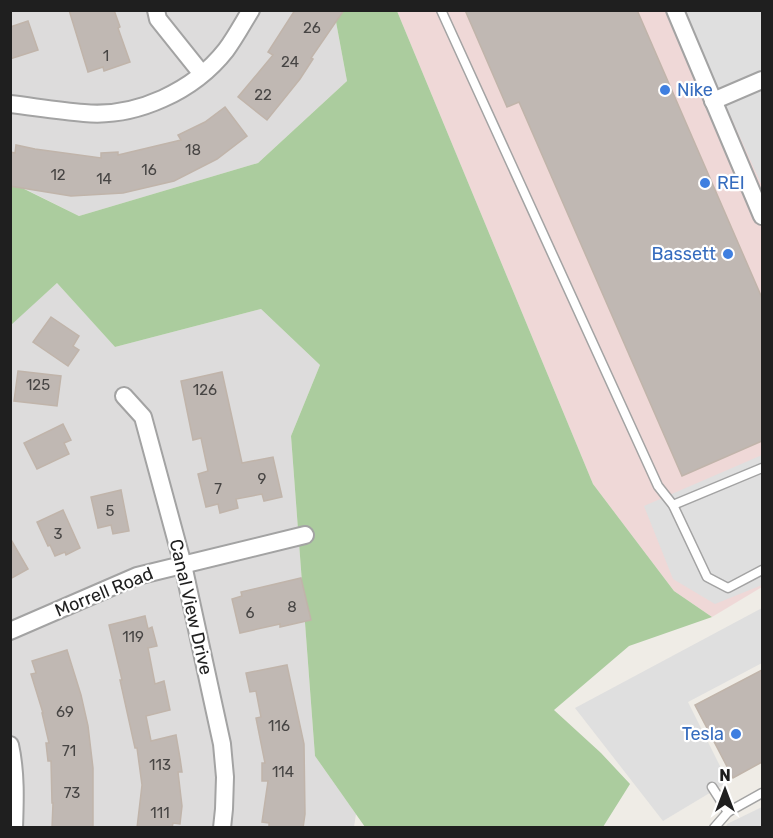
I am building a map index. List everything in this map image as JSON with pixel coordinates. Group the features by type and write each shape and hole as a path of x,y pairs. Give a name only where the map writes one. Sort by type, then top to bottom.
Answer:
{"street":[{"path":"156,10 158,19 202,74"},
{"path":"10,104 86,114 143,107 170,96 209,68 226,49 251,10"},
{"path":"675,10 762,216"},
{"path":"713,101 762,80"},
{"name":"Canal View Drive","path":"124,396 143,417 183,565 222,744 225,777 225,809 222,828"},
{"name":"Morrell Road","path":"10,631 137,576 305,535"},
{"path":"10,745 16,795 14,828"}],"lane":[{"path":"441,10 658,486 673,505 707,577 728,588 762,570"},
{"path":"673,505 762,468"},
{"path":"712,787 728,812"},
{"path":"714,828 728,812 762,793"}],"shaded area":[{"path":"10,11 334,11 347,81 258,163 79,216 11,182"},
{"path":"397,11 762,11 762,587 712,617 674,591 593,484"},
{"path":"685,11 762,11 762,186 712,75"},
{"path":"57,283 115,347 261,309 320,365 291,436 315,756 356,814 354,827 11,827 10,325"},
{"path":"762,455 762,585 715,604 673,579 644,506"},
{"path":"762,608 762,663 688,702 728,782 663,821 575,708"},
{"path":"762,807 762,827 726,827 727,824"}],"green space":[{"path":"334,11 397,11 593,484 674,591 712,617 629,646 554,710 601,753 630,784 603,827 365,827 315,756 291,436 320,365 261,309 115,347 57,283 11,325 10,182 79,216 258,163 347,81"}],"building":[{"path":"69,10 114,10 130,62 104,71 103,67 88,72"},
{"path":"295,10 344,10 311,58 313,59 300,79 267,120 238,97 273,55 268,52"},
{"path":"465,10 637,10 762,298 762,441 682,476 519,102 507,107"},
{"path":"28,21 38,50 10,59 10,27"},
{"path":"225,107 247,136 217,159 174,181 123,193 71,196 10,186 10,152 15,153 16,145 101,158 101,153 118,152 118,155 181,140 178,135 205,122"},
{"path":"51,317 79,336 73,346 79,350 68,366 33,342"},
{"path":"18,371 61,376 57,406 14,401"},
{"path":"222,372 242,463 273,457 282,497 264,501 262,494 236,499 238,508 220,513 218,504 206,507 198,474 208,471 201,438 193,440 181,381"},
{"path":"63,424 71,440 64,443 69,454 37,469 24,443"},
{"path":"121,490 129,531 113,534 111,525 98,528 91,497"},
{"path":"63,510 80,548 66,555 65,552 55,556 37,522"},
{"path":"10,538 28,569 10,579"},
{"path":"301,578 311,620 240,633 232,599 242,596 241,592"},
{"path":"145,616 148,629 152,627 157,646 148,648 155,684 164,681 170,710 146,716 151,741 176,735 182,772 178,772 182,806 180,824 173,823 172,828 137,828 142,785 137,748 135,748 109,625"},
{"path":"67,650 88,726 93,768 93,828 52,828 51,761 48,761 46,743 49,743 31,674 36,673 32,661"},
{"path":"287,665 304,744 305,814 303,828 269,828 269,823 262,822 268,781 262,781 262,763 265,763 256,718 261,717 256,691 250,692 246,673"},
{"name":"Tesla","path":"762,670 762,762 733,778 695,705"}],"place":[{"name":"Nike","path":"665,90"},
{"name":"REI","path":"705,183"},
{"name":"Bassett","path":"728,254"},
{"name":"Tesla","path":"736,734"}]}
